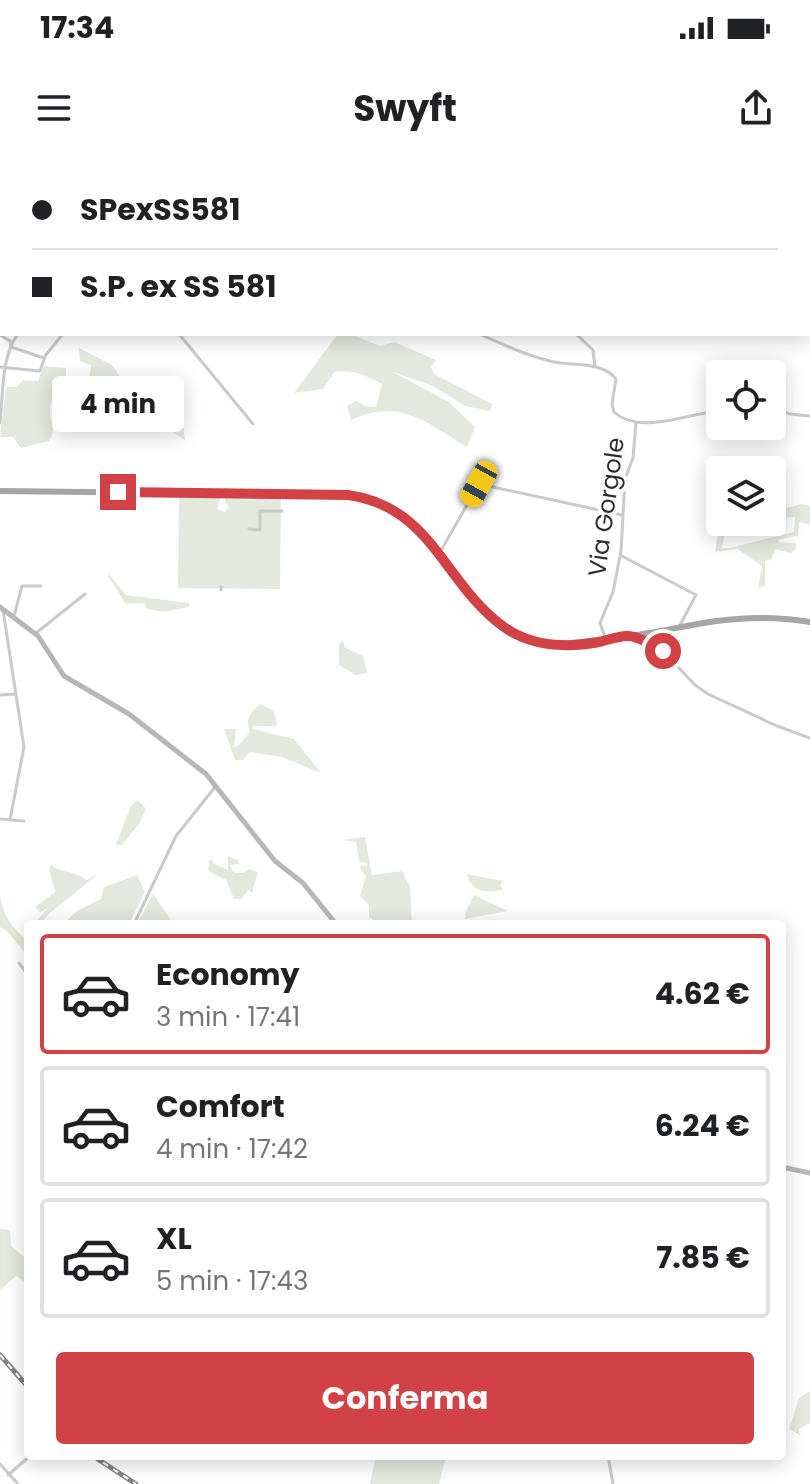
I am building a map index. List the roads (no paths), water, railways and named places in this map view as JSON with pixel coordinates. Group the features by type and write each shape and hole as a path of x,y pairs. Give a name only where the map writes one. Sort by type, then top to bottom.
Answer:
{"main road":[{"path":"0,491 348,495 378,501 407,518 478,603 503,626 515,634 555,645 607,640 735,619 769,617 810,622"}],"street":[{"path":"3,336 44,358"},
{"path":"0,423 2,388 11,342 16,336"},
{"path":"0,367 40,371 44,358 61,336"},
{"path":"181,336 253,424"},
{"path":"484,336 517,351 553,362 595,367 615,376 612,404 614,412 625,420 656,423 706,412"},
{"path":"578,336 593,350 595,367"},
{"path":"0,356 8,356"},
{"path":"786,413 810,416"},
{"name":"Via Gorgole","path":"607,640 600,623 613,592 620,555 625,479 633,458 636,423"},
{"path":"439,554 479,484 622,515"},
{"path":"249,529 260,530 260,511 282,511"},
{"path":"620,555 696,595 678,628"},
{"path":"14,616 22,586 41,586"},
{"path":"36,633 85,594"},
{"path":"2,608 36,633 64,676 129,714 206,774 275,861 303,883 333,920"},
{"path":"2,608 24,747 10,820"},
{"path":"629,636 663,651 695,685 717,699 810,738"},
{"path":"0,695 16,694"},
{"path":"136,920 176,836 216,786"},
{"path":"0,819 24,821"},
{"path":"19,963 24,970"},
{"path":"786,1168 810,1173"},
{"path":"8,1475 25,1460"},
{"path":"609,1460 613,1484"},
{"path":"0,1464 18,1484"}],"railway":[{"path":"0,1355 24,1382"},
{"path":"99,1460 136,1484"}]}
